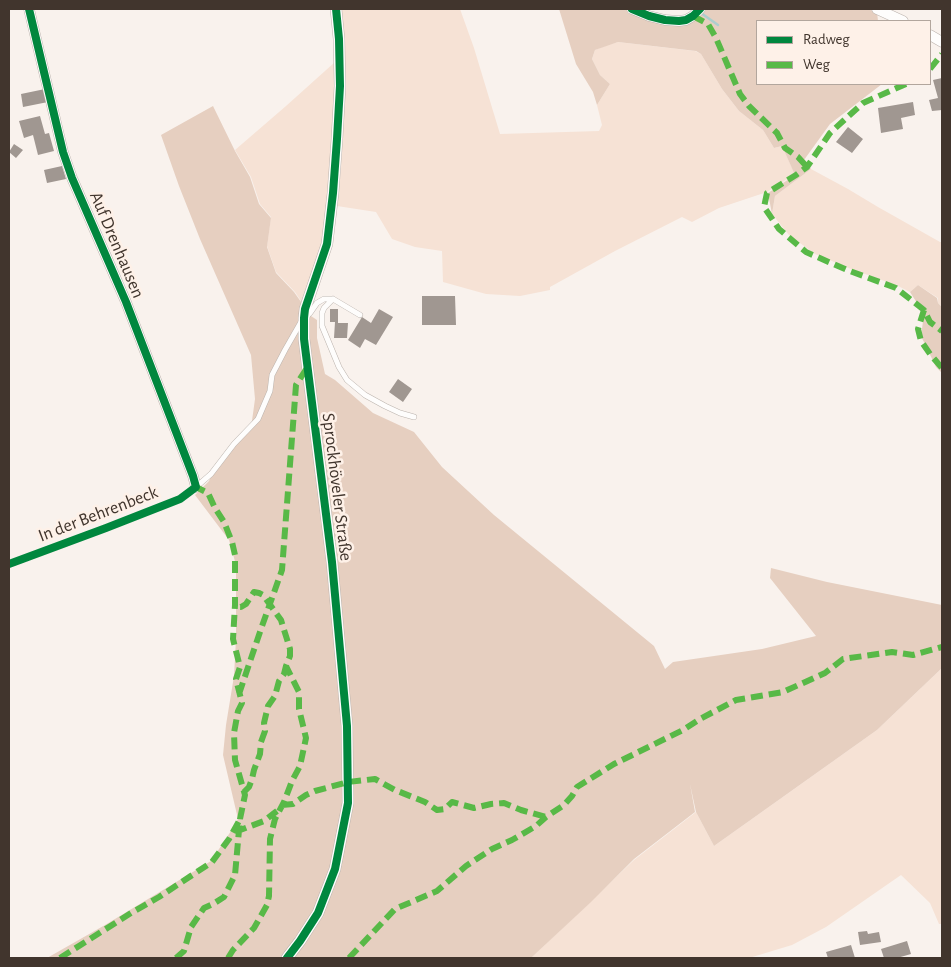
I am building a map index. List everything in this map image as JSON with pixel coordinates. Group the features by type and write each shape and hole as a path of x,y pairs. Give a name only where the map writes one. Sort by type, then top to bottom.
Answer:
{"street":[{"name":"Auf Drenhausen","path":"29,9 63,152 72,178 126,302 196,487"},
{"name":"Sprockhöveler Straße","path":"287,958 318,913 335,869 348,802 347,726 338,622 304,339 305,309 327,244 331,210 340,86 336,9"},
{"path":"632,9 649,16 679,21 686,20 700,9"},
{"path":"877,9 901,20"},
{"path":"931,36 942,42"}],"lane":[{"name":"In der Behrenbeck","path":"9,564 180,499 196,487 211,474 234,444 258,419 270,391 272,375 304,318 317,303 324,299 332,299"},
{"path":"360,315 332,299 324,308 322,326 338,367 347,380 366,395 400,413 414,417"}],"shaded area":[{"path":"340,9 460,9 500,134 599,131 602,125 597,105 610,84 600,75 592,59 595,50 618,42 695,51 701,54 722,89 739,111 763,130 774,148 782,146 795,174 767,192 719,208 692,222 682,217 615,251 550,287 550,290 520,296 486,294 443,282 442,251 415,247 392,239 376,212 337,206 341,169 344,89"},
{"path":"559,9 629,9 680,22 702,9 867,9 877,12 878,20 756,20 756,85 881,85 830,124 804,160 811,169 775,196 772,214 768,193 795,175 782,146 774,148 763,130 739,111 722,89 701,54 696,51 618,42 595,50 592,59 600,75 610,84 597,105 593,92 576,64"},
{"path":"335,62 329,191 322,242 303,304 295,292 276,272 267,246 271,217 260,204 251,177 235,150"},
{"path":"213,106 250,177 259,204 271,218 267,247 276,273 294,292 311,316 317,320 317,338 325,374 335,380 373,413 414,432 442,467 494,515 654,646 665,669 673,662 762,649 816,636 770,578 771,568 827,582 942,605 942,668 877,730 714,846 696,812 690,784 695,812 634,859 531,958 47,958 211,861 238,819 223,755 234,676 236,565 229,540 195,495 209,481 216,464 251,428 255,399 251,355 200,239 161,135"},
{"path":"811,169 942,242 942,306 938,303 938,298 918,285 910,292 815,254 789,235 772,214 775,196"},
{"path":"918,285 937,298 938,303 942,307 942,373 936,367 921,336 924,314 910,292"},
{"path":"942,668 942,924 939,924 930,903 901,875 826,927 792,945 749,958 531,958 634,860 696,812 714,846 877,730"}],"building":[{"path":"942,78 942,110 932,111 929,100 938,98 933,80"},
{"path":"45,89 48,102 23,107 21,94"},
{"path":"913,102 915,115 901,118 903,129 881,133 878,108"},
{"path":"40,116 45,134 49,133 54,151 38,155 33,135 24,138 19,121"},
{"path":"848,127 863,139 852,153 836,142"},
{"path":"14,144 23,150 16,158 9,152"},
{"path":"62,166 66,179 47,183 44,170"},
{"path":"422,296 455,296 456,325 422,325"},
{"path":"330,309 338,309 338,323 348,323 347,338 334,338 335,322 330,322"},
{"path":"379,309 393,317 376,345 365,339 360,348 348,340 362,317 371,323"},
{"path":"398,379 412,389 403,402 389,392"},
{"path":"867,931 868,934 879,932 881,942 860,945 858,932"},
{"path":"907,941 911,954 897,958 884,958 881,949"},
{"path":"851,945 855,958 828,958 826,952"}],"waterway":[{"path":"701,13 718,25"}],"marked path":[{"path":"693,16 708,24 740,94 749,106 777,133 785,148 798,157 807,167"},
{"path":"931,68 942,54"},
{"path":"904,85 863,103 830,133 807,167 767,193 764,207 779,229 806,252 896,288 924,310 930,322 942,331"},
{"path":"924,310 918,329 921,341 942,368"},
{"path":"239,694 282,570 296,385 307,368"},
{"path":"176,958 184,951 191,927 204,908 224,897 235,875 240,819 245,795 235,760 234,733 238,711 242,703 236,679 240,667 233,639 235,555 224,522 208,493 196,487"},
{"path":"228,958 254,928 267,905 269,896 270,839 275,819 300,766 306,738 299,709 299,692 286,666 290,656 290,649 281,620 263,595 259,593 254,592 246,604 241,607 235,605"},
{"path":"349,958 395,909 437,891 466,866 492,849 536,826 564,805 577,787 614,764 683,730 736,700 783,692 825,673 843,659 892,652 913,655 942,647"},
{"path":"244,792 249,787 260,754 268,706 275,696 286,666"},
{"path":"282,805 293,804 315,791 348,782 375,779 395,790 425,802 437,810 445,809 452,802 474,808 504,803 546,817"},
{"path":"235,832 264,821 277,811"},
{"path":"60,958 212,862 229,839 239,821"}],"cycle path":[{"path":"9,564 180,499 196,487 126,302 72,178 63,152 29,9"},
{"path":"287,958 318,913 335,869 348,803 347,726 332,562 304,339 305,309 327,244 333,193 340,86 336,9"},
{"path":"632,9 649,16 679,21 686,20 700,9"}]}
